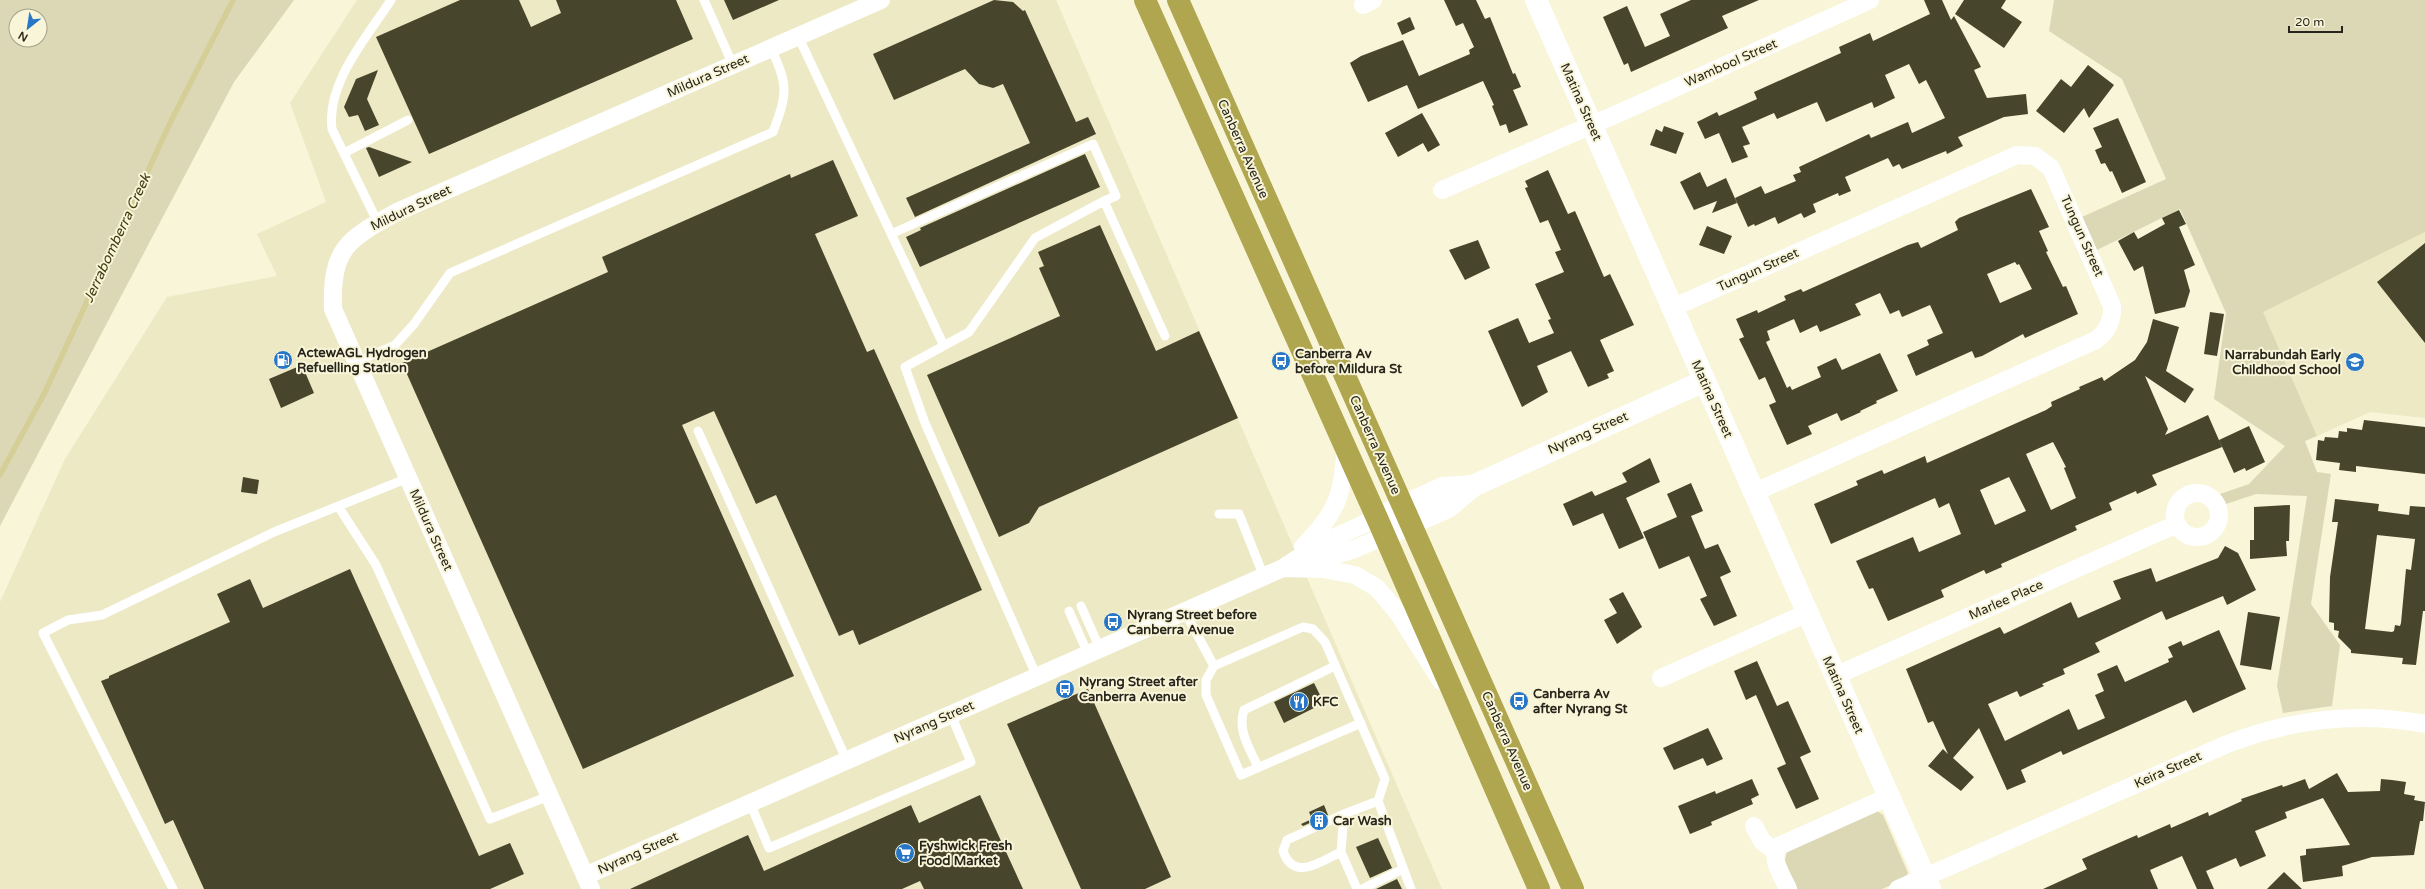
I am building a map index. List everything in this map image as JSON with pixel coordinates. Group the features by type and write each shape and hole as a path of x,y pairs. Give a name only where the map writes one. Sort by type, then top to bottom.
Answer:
{"highway":[{"path":"1145,0 1381,527 1539,889"},
{"name":"Canberra Avenue","path":"1178,0 1573,889"}],"street":[{"name":"Mildura Street","path":"588,882 333,310 332,282 336,262 346,246 361,232 399,211 881,0"},
{"name":"Matina Street","path":"1536,0 1753,493 1888,797 1928,883"},
{"name":"Wambool Street","path":"1442,190 1870,0"},
{"name":"Tungun Street","path":"1672,308 2017,155 2035,156 2051,168 2084,240 2112,306 2112,316 2108,325 2096,340 1753,493"},
{"name":"Nyrang Street","path":"1381,527 1411,525 1448,507 1473,486 1704,382"},
{"path":"1283,568 1327,522 1339,499 1346,449"},
{"name":"Nyrang Street","path":"588,882 750,803 1283,568 1326,559 1381,527 1402,506 1443,488 1473,486"},
{"name":"Marlee Place","path":"1835,676 2177,524"},
{"path":"1283,568 1323,569 1355,575 1377,588 1398,613 1462,713"},
{"path":"1661,678 1807,614"},
{"name":"Keira Street","path":"1928,883 2218,748 2263,731 2306,721 2344,717 2393,719 2425,724"},
{"path":"1775,851 1784,842 1888,797"},
{"path":"1754,826 1762,841 1775,851 1776,861 1788,889"},
{"path":"1898,889 1928,883"}],"lane":[{"path":"378,223 332,129 333,97 342,75 391,0"},
{"path":"704,0 733,66"},
{"path":"798,36 944,346"},
{"path":"357,362 395,345 414,324 450,273 773,132 784,104 784,78 771,48"},
{"path":"344,153 408,120"},
{"path":"891,234 1093,144 1116,196 1035,238 969,332 905,367 925,423 1037,677"},
{"path":"1104,201 1165,336"},
{"path":"698,431 847,761"},
{"path":"173,889 62,666 43,633 68,620 102,615 274,532 408,478"},
{"path":"338,506 376,565 490,819 549,796"},
{"path":"1220,514 1239,514 1264,577"},
{"path":"1081,606 1094,652"},
{"path":"1069,611 1094,652"},
{"path":"1185,612 1214,666"},
{"path":"1361,723 1241,775 1206,695 1206,680 1214,666 1303,627 1313,629 1325,642 1361,723 1385,779 1378,801 1412,889"},
{"path":"1258,767 1242,731 1240,721 1244,710 1335,666"},
{"path":"750,803 769,848 971,762 951,715"},
{"path":"1341,852 1307,867 1294,867 1286,861 1283,851 1287,840 1344,814 1378,801"},
{"path":"1344,814 1341,852 1357,889"},
{"path":"1362,889 1403,869"}],"shaded area":[{"path":"0,0 294,0 234,82 0,526"},
{"path":"357,0 1056,0 1442,889 0,889 0,602 65,459 167,297 277,276 257,234 326,202 290,103"},
{"path":"2054,0 2425,0 2425,232 2263,312 2317,436 2305,441 2317,472 2331,474 2311,604 2340,645 2332,706 2283,713 2277,686 2307,496 2256,494 2226,504 2220,494 2249,484 2285,446 2214,399 2226,313 2180,209 2097,250 2082,217 2166,179 2122,79 2049,31"},
{"name":"Narrabundah Early Childhood School","path":"2425,232 2425,418 2370,412 2317,436 2262,312"},
{"path":"1877,811 1883,815 1908,873 1905,879 1882,889 1795,889 1784,864 1787,851"}],"building":[{"path":"460,0 519,0 531,27 561,13 556,0 676,0 693,39 429,154 376,37"},
{"path":"724,0 779,0 733,20"},
{"path":"994,0 1013,2 1023,11 1025,10 1076,122 1088,117 1096,134 915,217 906,198 1030,143 1003,84 993,88 979,84 965,69 894,100 873,54"},
{"path":"1444,0 1476,0 1485,19 1490,17 1513,74 1515,73 1521,87 1513,90 1528,125 1509,133 1506,124 1500,126 1492,106 1494,105 1483,81 1418,109 1407,85 1368,102 1350,63 1361,56 1403,40 1419,76 1470,54 1469,50 1474,47 1463,23 1456,26"},
{"path":"1691,0 1759,0 1722,16 1728,28 1631,72 1628,63 1624,65 1603,17 1627,6 1645,47 1670,36 1660,14"},
{"path":"1924,0 1942,0 1951,20 1954,16 1981,67 1974,70 1987,98 2026,94 2028,114 2004,117 1958,137 1963,146 1947,154 1946,151 1902,169 1899,164 1893,167 1888,158 1845,177 1851,191 1839,196 1838,193 1813,204 1816,212 1804,218 1801,213 1778,224 1775,217 1755,226 1754,224 1748,227 1735,198 1761,186 1765,194 1796,181 1793,175 1801,172 1799,167 1869,134 1871,138 1908,122 1912,133 1945,118 1926,80 1919,84 1909,64 1885,75 1895,98 1874,108 1872,102 1826,122 1817,102 1777,119 1774,113 1742,127 1750,144 1743,146 1748,157 1732,163 1719,133 1705,139 1697,122 1717,112 1719,116 1757,99 1754,92 1841,53 1839,47 1870,33 1873,41 1930,14"},
{"path":"1964,0 2006,0 2001,8 2022,22 2004,48 1955,14"},
{"path":"1410,17 1415,29 1402,35 1397,23"},
{"path":"2088,65 2114,85 2089,118 2084,108 2064,133 2036,111 2061,79 2071,87"},
{"path":"378,70 367,99 379,125 365,131 358,115 349,117 344,107 356,79"},
{"path":"1422,113 1440,145 1428,152 1423,143 1398,157 1385,133"},
{"path":"2118,118 2146,182 2122,193 2112,171 2110,172 2105,163 2101,164 2095,150 2102,147 2093,128"},
{"path":"1664,126 1684,133 1676,154 1650,145 1656,129 1662,132"},
{"path":"369,147 412,162 379,177 366,148"},
{"path":"1085,154 1100,187 920,267 906,237 921,230 920,228"},
{"path":"833,160 858,216 815,234 867,352 874,349 982,590 859,645 853,630 839,636 776,495 756,504 714,411 682,425 794,676 583,769 402,363 608,272 602,257 790,174 791,178"},
{"path":"1548,170 1568,214 1575,211 1604,277 1610,274 1634,325 1600,340 1614,371 1607,374 1609,378 1588,387 1571,351 1537,366 1548,392 1522,407 1488,331 1518,318 1529,343 1554,333 1548,320 1551,319 1535,284 1564,272 1555,252 1561,250 1548,220 1540,223 1525,188 1528,187 1525,181"},
{"path":"1700,172 1707,187 1726,178 1737,203 1712,213 1717,201 1694,210 1680,182"},
{"path":"2031,189 2049,227 2039,231 2048,251 2046,252 2063,287 2066,286 2078,314 2025,338 2023,334 1982,356 1975,358 1972,351 1916,376 1907,355 1929,345 1927,340 1943,333 1930,305 1902,317 1899,310 1890,314 1880,293 1855,304 1861,315 1820,332 1817,325 1800,333 1794,319 1767,331 1770,340 1766,342 1787,388 1790,386 1792,390 1821,377 1817,367 1836,358 1842,370 1880,353 1898,391 1876,401 1877,403 1841,421 1837,413 1808,426 1812,434 1787,445 1769,405 1776,402 1765,377 1759,380 1739,339 1744,337 1736,319 1757,310 1758,313 1786,300 1784,296 1801,289 1803,292 1908,245 1918,242 1921,248 1958,230 1955,222 1959,218","holes":["2015,262 2017,265 2019,264 2032,289 2000,303 1987,274"]},
{"path":"2179,210 2186,224 2179,227 2195,265 2184,270 2190,291 2185,307 2155,314 2143,266 2134,271 2118,241 2134,232 2138,239 2165,224 2162,218"},
{"path":"1100,225 1156,351 1199,331 1238,418 1039,507 1029,523 999,537 927,375 1060,316 1039,268 1044,266 1038,252"},
{"path":"1707,226 1732,236 1724,254 1699,245"},
{"path":"1478,240 1490,268 1465,280 1449,250"},
{"path":"2425,243 2425,343 2377,282"},
{"path":"2210,312 2224,314 2217,356 2204,354"},
{"path":"2153,319 2179,327 2166,371 2194,389 2185,403 2145,376 2168,429 2165,435 2208,415 2222,447 2152,475 2157,485 2137,494 2136,491 2109,503 2112,510 2075,526 2077,530 2001,564 2002,567 1986,574 1984,570 1941,590 1944,597 1888,621 1873,588 1869,589 1856,561 1913,537 1919,552 1961,534 1949,503 1939,508 1935,498 1831,544 1814,504 1858,485 1856,481 1882,470 1884,474 1925,456 1927,463 2046,410 2052,406 2051,402 2080,389 2079,387 2102,377 2104,381 2135,360 2147,342","holes":["2053,442 2066,467 2064,468 2076,498 2051,510 2026,454","2009,477 2026,511 1995,525 1980,490"]},
{"path":"302,365 314,393 281,408 269,379"},
{"path":"2364,420 2425,427 2425,474 2356,466 2356,472 2339,470 2340,463 2316,460 2318,440 2324,441 2325,437 2338,438 2339,431 2347,432 2347,428 2362,430"},
{"path":"2249,426 2265,462 2246,471 2245,468 2234,473 2219,440"},
{"path":"1650,458 1660,482 1626,498 1644,538 1619,549 1603,513 1573,526 1563,504 1592,491 1595,496 1627,482 1622,473"},
{"path":"243,477 259,480 257,494 241,492"},
{"path":"1691,483 1703,511 1691,516 1705,549 1718,544 1731,572 1720,577 1737,616 1714,626 1700,599 1707,596 1689,556 1659,569 1643,532 1677,517 1667,494"},
{"path":"2335,499 2379,504 2378,511 2409,515 2410,506 2425,507 2425,611 2423,611 2416,665 2402,664 2403,658 2351,653 2351,650 2338,637 2339,631 2334,630 2334,623 2329,622 2330,577 2338,522 2332,522","holes":["2377,535 2415,539 2411,570 2406,569 2400,626 2395,625 2394,631 2392,632 2365,629"]},
{"path":"2290,505 2289,541 2286,541 2287,556 2250,559 2250,540 2254,540 2254,507"},
{"path":"2225,546 2238,553 2256,590 2227,605 2223,596 2166,620 2162,611 2095,643 2100,652 2063,669 2065,674 2042,684 2044,686 2020,697 2017,691 1988,704 2005,741 2069,709 2078,730 2105,718 2095,695 2104,691 2097,674 2117,665 2125,682 2169,662 2168,659 2173,657 2168,647 2181,641 2183,646 2219,630 2246,689 2193,713 2186,700 2063,755 2061,751 2021,770 2026,782 2007,790 1979,728 1953,758 1974,777 1961,791 1928,766 1943,749 1948,754 1933,721 1928,723 1906,669 2000,627 2004,634 2071,602 2078,618 2121,599 2113,581 2151,568 2156,582 2218,558"},
{"path":"350,569 479,856 510,843 524,874 490,889 204,889 173,820 165,824 101,681 109,678 109,676 230,622 217,594 250,579 263,608"},
{"path":"1623,592 1642,627 1617,644 1604,620 1617,613 1609,599"},
{"path":"2248,612 2280,617 2271,670 2240,665"},
{"path":"1757,661 1777,706 1788,701 1811,752 1800,757 1819,799 1796,809 1777,768 1786,764 1756,695 1746,700 1734,671"},
{"name":"KFC","path":"1314,683 1324,703 1284,723 1274,702"},
{"path":"1088,689 1171,877 1145,889 1081,889 1007,724"},
{"path":"1708,728 1723,759 1707,766 1703,758 1674,770 1663,748"},
{"path":"2337,773 2348,792 2380,791 2381,779 2392,780 2406,782 2404,794 2415,796 2414,800 2425,802 2423,821 2420,821 2414,855 2372,857 2342,866 2343,876 2303,882 2300,856 2306,855 2306,849 2350,845 2323,798 2285,812 2287,818 2255,831 2266,856 2240,867 2236,858 2206,871 2214,889 2197,889 2182,856 2150,870 2158,889 2043,889 2087,869 2082,859 2137,835 2138,838 2170,824 2171,828 2208,812 2209,816 2242,801 2241,799 2282,785 2283,787 2305,779 2309,789"},
{"path":"1752,779 1759,795 1751,799 1753,804 1711,822 1712,825 1690,834 1678,806 1715,791 1716,794"},
{"name":"Fyshwick Fresh Food Market","path":"980,795 1023,889 924,889 920,881 902,889 630,889 748,835 764,871 911,805 919,823"},
{"path":"1324,805 1328,815 1303,826 1301,824 1312,819 1309,812"},
{"path":"1378,838 1392,868 1370,878 1356,847"},
{"path":"2284,872 2302,889 2267,889"},
{"path":"1397,879 1402,889 1376,889"}],"waterway":[{"name":"Jerrabomberra Creek","path":"0,475 44,394 172,119 233,0"}],"place":[{"name":"ActewAGL Hydrogen Refuelling Station","path":"283,360"},
{"name":"Canberra Av before Mildura St","path":"1281,361"},
{"name":"Narrabundah Early Childhood School","path":"2355,362"},
{"name":"Nyrang Street before Canberra Avenue","path":"1113,622"},
{"name":"Nyrang Street after Canberra Avenue","path":"1065,689"},
{"name":"Canberra Av after Nyrang St","path":"1519,701"},
{"name":"KFC","path":"1299,702"},
{"name":"Car Wash","path":"1319,821"},
{"name":"Fyshwick Fresh Food Market","path":"905,853"}]}
